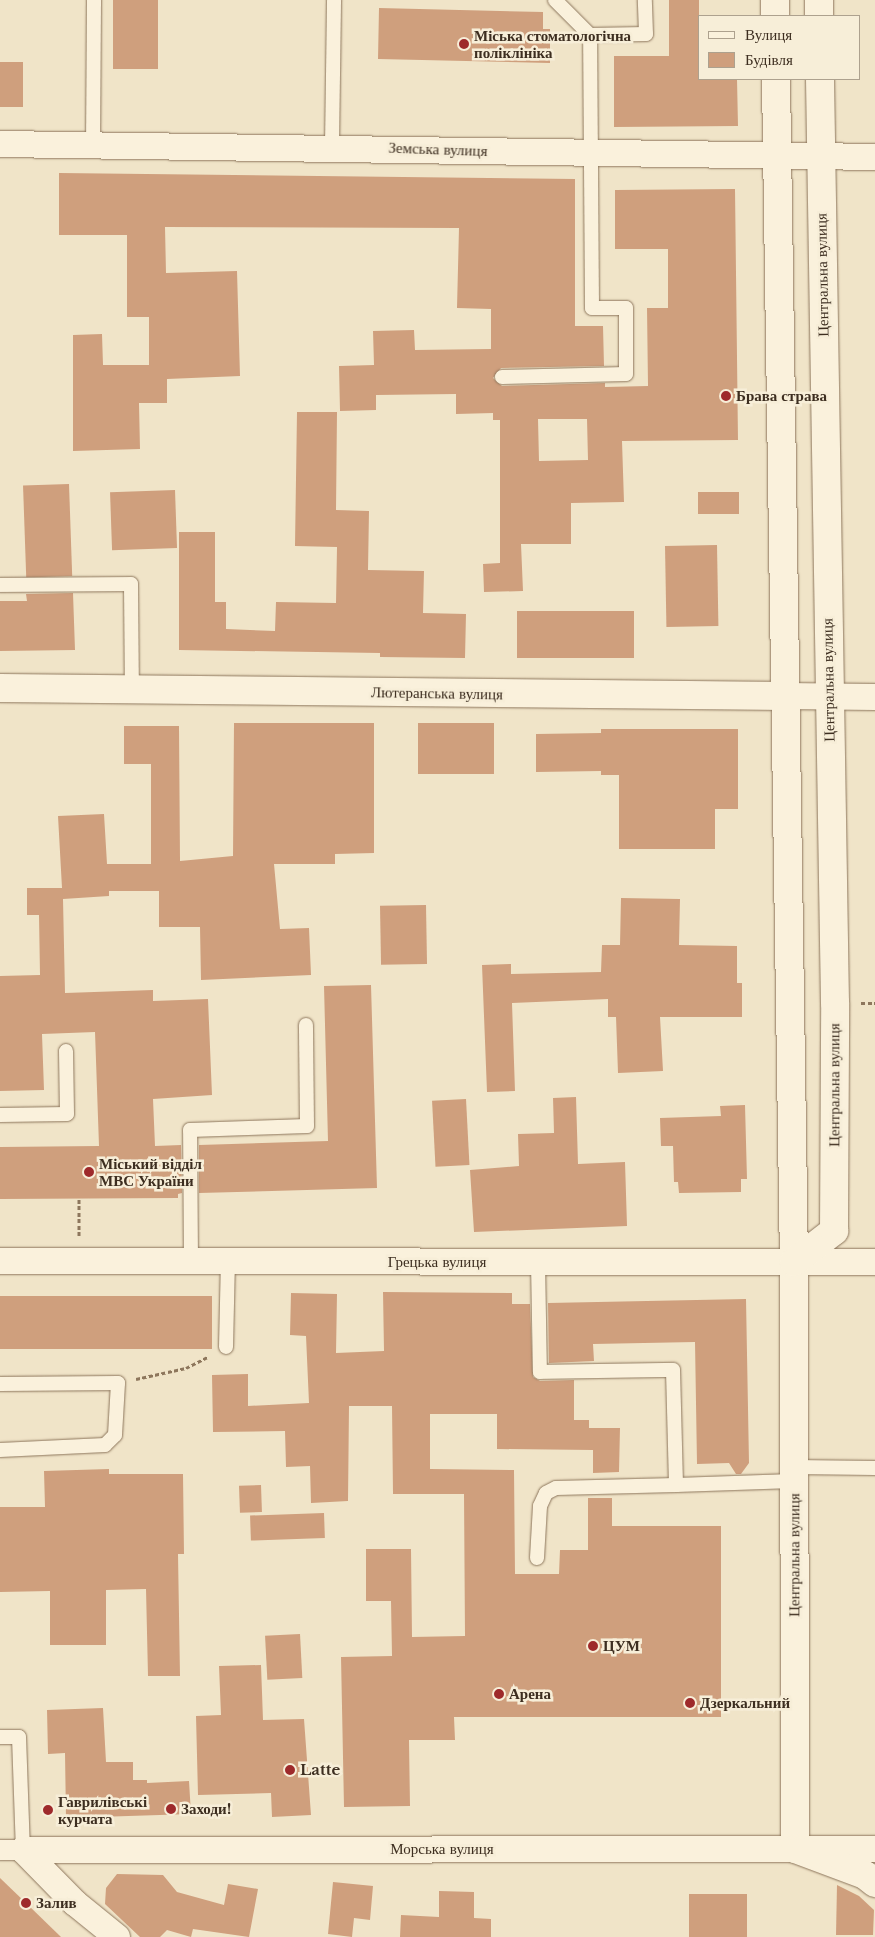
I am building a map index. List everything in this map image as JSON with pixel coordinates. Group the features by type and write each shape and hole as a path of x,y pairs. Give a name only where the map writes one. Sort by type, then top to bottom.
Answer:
{"main road":[{"path":"775,0 775,15"},
{"path":"819,0 819,15"},
{"name":"Центральна вулиця","path":"776,80 794,1262 794,1849"},
{"name":"Центральна вулиця","path":"794,1262 834,1231 835,1003 828,696 820,80"},
{"name":"Лютеранська вулиця","path":"0,688 785,696"},
{"path":"794,1849 865,1875 875,1883"}],"street":[{"name":"Земська вулиця","path":"0,144 332,146 591,153 875,157"},
{"name":"Лютеранська вулиця","path":"785,696 875,697"},
{"name":"Грецька вулиця","path":"0,1261 875,1262"},
{"name":"Морська вулиця","path":"11,1850 875,1849"},
{"path":"11,1850 117,1937"}],"lane":[{"path":"93,146 94,0"},
{"path":"332,146 334,0"},
{"path":"502,377 626,374 626,308 592,308 590,35 555,0"},
{"path":"590,35 646,34 645,0"},
{"path":"0,585 131,584 132,689"},
{"path":"191,1262 190,1130 307,1126 306,1025"},
{"path":"0,1115 67,1114 66,1051"},
{"path":"226,1347 228,1261"},
{"path":"538,1262 540,1372 673,1370 676,1485"},
{"path":"0,1384 118,1383 115,1435 105,1445 0,1450"},
{"path":"537,1558 540,1506 546,1493 556,1488 676,1485 875,1468"},
{"path":"0,1737 19,1737 11,1850"}],"path":[{"path":"79,1199 79,1262"},
{"path":"118,1383 186,1368 226,1347"}],"building":[{"path":"113,0 158,0 158,69 113,69"},
{"path":"669,0 699,0 698,80 737,80 738,126 614,127 614,56 669,56"},
{"name":"Міська стоматологічна поліклініка","path":"379,8 543,12 543,29 550,29 550,63 378,59"},
{"path":"0,62 23,62 23,107 0,107"},
{"path":"59,173 575,179 575,326 603,326 604,366 501,368 493,378 502,386 605,383 605,387 648,386 647,308 668,308 668,249 615,249 615,190 735,189 738,440 622,441 624,502 571,503 571,544 521,544 523,591 484,592 483,564 500,563 500,420 493,420 493,413 456,414 456,394 376,395 376,410 340,411 339,366 374,365 373,331 414,330 415,350 491,349 491,309 457,308 459,228 165,227 166,273 237,271 240,376 167,379 167,403 139,403 140,449 73,451 73,335 102,334 103,365 149,365 149,317 127,317 127,235 59,235","holes":["538,419 587,419 588,460 539,461"]},
{"path":"297,412 337,412 336,510 369,511 368,570 424,571 423,613 466,614 465,658 380,657 380,653 179,650 179,532 215,532 215,602 226,602 226,629 275,631 276,602 336,603 337,547 295,546"},
{"path":"69,484 72,576 26,578 23,486"},
{"path":"175,490 177,548 112,550 110,492"},
{"path":"698,492 739,492 739,514 698,514"},
{"path":"717,545 718,626 666,627 665,546"},
{"path":"73,593 75,650 0,651 0,601 27,601 26,594"},
{"path":"517,611 634,611 634,658 517,658"},
{"path":"234,723 374,723 374,853 335,854 335,864 274,864 280,929 309,928 311,975 201,980 200,927 159,927 159,891 109,891 109,896 63,899 65,993 153,990 153,1001 208,999 212,1095 153,1099 155,1146 181,1145 182,1193 178,1194 178,1198 0,1199 0,1147 99,1146 95,1032 42,1034 44,1090 0,1091 0,976 40,975 39,915 27,915 27,888 62,888 58,816 104,814 107,864 151,864 151,764 124,764 124,726 179,726 180,861 233,856"},
{"path":"418,723 494,723 494,774 418,774"},
{"path":"601,729 738,729 738,809 715,809 715,849 619,849 619,775 601,775 601,771 536,772 536,734 601,733"},
{"path":"621,898 680,899 679,945 737,946 737,983 742,983 742,1017 660,1017 663,1071 618,1073 616,1017 608,1017 608,999 512,1003 515,1091 487,1092 482,965 511,964 511,974 601,972 602,945 620,945"},
{"path":"426,905 427,964 381,965 380,906"},
{"path":"371,985 377,1188 199,1193 199,1145 328,1141 324,986"},
{"path":"576,1097 578,1164 625,1162 627,1226 474,1232 470,1170 519,1166 518,1134 554,1133 553,1098"},
{"path":"466,1099 469,1165 436,1167 432,1101"},
{"path":"745,1105 747,1179 741,1179 741,1192 679,1193 678,1182 674,1182 673,1146 661,1146 660,1118 721,1116 720,1106"},
{"path":"383,1292 512,1293 512,1304 530,1304 533,1377 540,1381 574,1380 574,1420 589,1420 589,1428 620,1428 619,1472 593,1473 593,1450 497,1449 497,1414 430,1414 430,1469 514,1470 515,1574 559,1574 560,1550 588,1550 588,1498 612,1498 612,1526 721,1526 721,1717 454,1717 455,1740 409,1740 410,1806 344,1807 341,1657 392,1656 391,1601 366,1601 366,1549 411,1549 412,1637 465,1636 464,1494 393,1494 392,1406 349,1406 348,1501 311,1503 310,1466 286,1467 285,1431 213,1432 212,1375 248,1374 248,1406 309,1403 306,1336 290,1335 291,1293 337,1294 336,1353 384,1351"},
{"path":"0,1296 212,1296 212,1349 0,1349"},
{"path":"746,1299 749,1463 741,1474 736,1474 729,1463 697,1464 695,1342 593,1344 594,1361 549,1363 548,1303"},
{"path":"109,1469 109,1474 183,1474 184,1554 178,1554 180,1676 148,1676 146,1589 106,1590 106,1645 50,1645 50,1591 0,1592 0,1507 45,1507 44,1471"},
{"path":"261,1485 262,1512 240,1513 239,1486"},
{"path":"324,1513 325,1538 251,1541 250,1516"},
{"path":"300,1634 302,1678 267,1680 265,1636"},
{"path":"261,1665 263,1720 304,1719 311,1815 272,1817 271,1793 198,1795 196,1716 221,1715 219,1666"},
{"path":"103,1708 106,1762 133,1762 133,1780 147,1780 147,1783 189,1781 191,1814 66,1818 65,1753 48,1754 47,1710"},
{"path":"117,1874 163,1875 177,1892 224,1905 228,1884 258,1889 249,1937 193,1929 191,1937 167,1930 160,1937 140,1937 105,1904 106,1888"},
{"path":"0,1878 26,1903 61,1937 0,1937"},
{"path":"333,1882 373,1886 370,1920 354,1918 352,1937 328,1934"},
{"path":"837,1885 859,1896 874,1910 873,1935 836,1935"},
{"path":"439,1891 474,1892 474,1918 491,1919 491,1937 400,1937 401,1915 439,1917"},
{"path":"689,1894 747,1894 747,1937 689,1937"}],"place":[{"name":"Міська стоматологічна поліклініка","path":"464,44"},
{"name":"Брава страва","path":"726,396"},
{"name":"Міський відділ МВС України","path":"89,1172"},
{"name":"ЦУМ","path":"593,1646"},
{"name":"Арена","path":"499,1694"},
{"name":"Дзеркальний","path":"690,1703"},
{"name":"Latte","path":"290,1770"},
{"name":"Заходи!","path":"171,1809"},
{"name":"Гаврилівські курчата","path":"48,1810"},
{"name":"Залив","path":"26,1903"}]}
